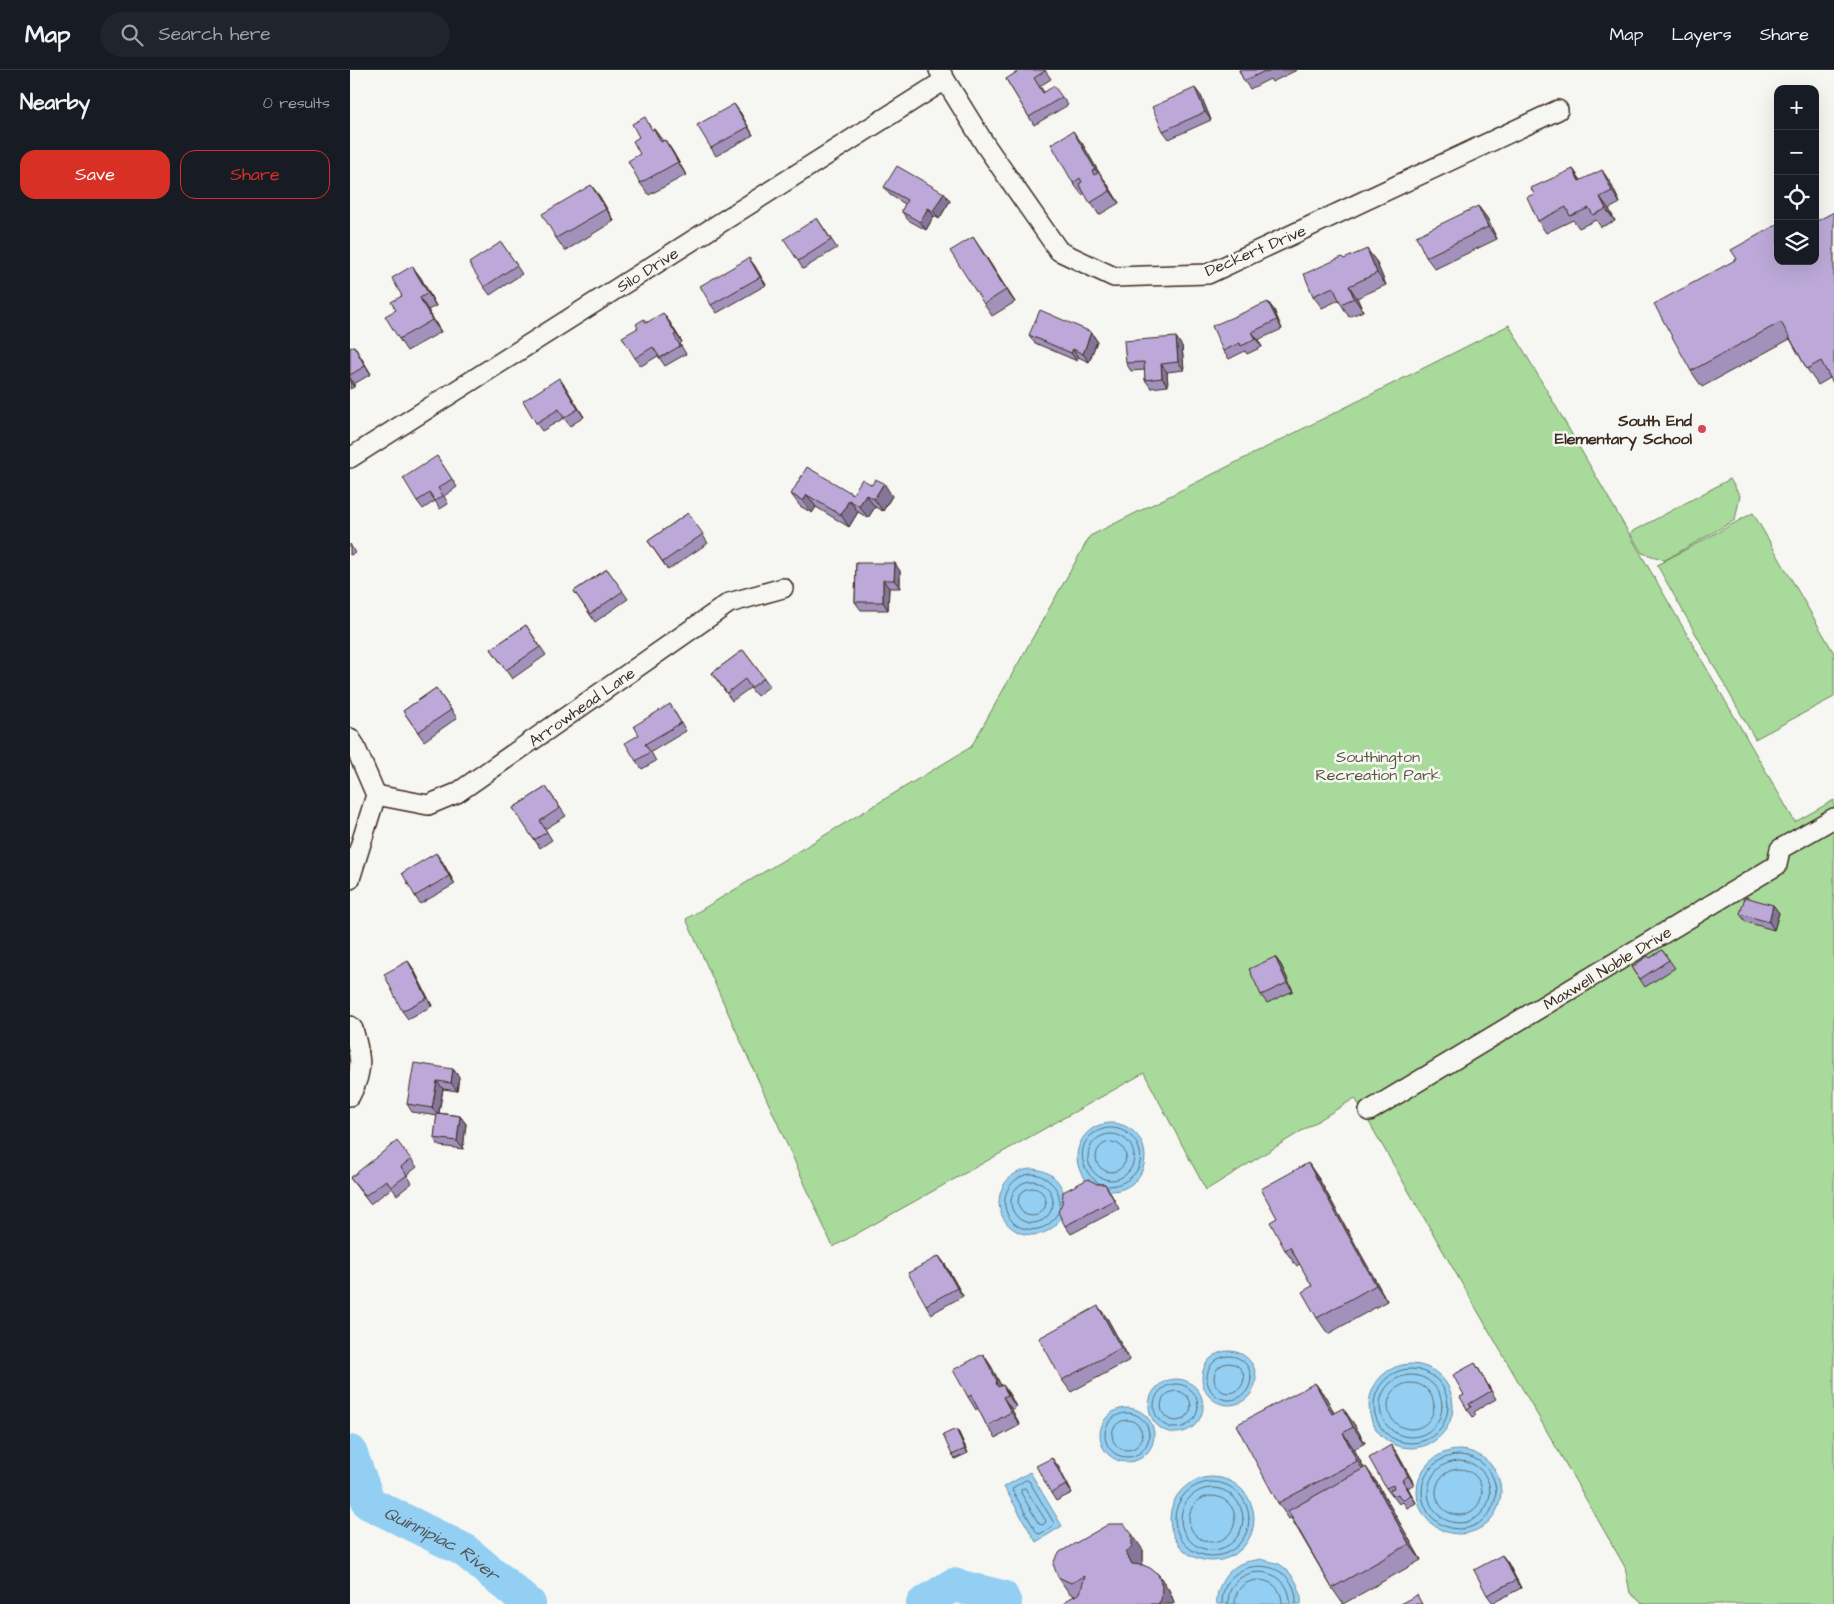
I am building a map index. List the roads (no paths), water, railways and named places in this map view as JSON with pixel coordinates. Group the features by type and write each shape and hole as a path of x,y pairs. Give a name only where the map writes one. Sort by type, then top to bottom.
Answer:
{"street":[{"name":"Deckert Drive","path":"942,75 986,146 1059,251 1114,277 1208,274 1558,110"},
{"name":"Silo Drive","path":"350,458 942,75"},
{"name":"Arrowhead Lane","path":"376,795 428,805 457,793 729,602 783,588"},
{"path":"350,738 376,795 350,879"},
{"name":"Maxwell Noble Drive","path":"1370,1111 1777,865 1780,849 1834,818"},
{"path":"350,1026 353,1029 361,1054 358,1080 350,1096"}],"water":[{"path":"1111,1123 1124,1126 1135,1133 1142,1144 1145,1157 1142,1170 1135,1181 1124,1188 1111,1191 1098,1188 1087,1181 1080,1170 1077,1157 1080,1144 1087,1133 1098,1126"},
{"path":"1032,1169 1044,1172 1055,1179 1062,1190 1065,1202 1062,1214 1055,1225 1044,1232 1032,1235 1020,1232 1009,1225 1002,1214 999,1202 1002,1190 1009,1179 1020,1172"},
{"path":"1229,1351 1239,1353 1248,1359 1254,1368 1256,1378 1254,1388 1248,1397 1239,1403 1229,1405 1219,1403 1210,1397 1204,1388 1202,1378 1204,1368 1210,1359 1219,1353"},
{"path":"1411,1364 1427,1367 1441,1376 1450,1390 1453,1406 1450,1422 1441,1436 1427,1445 1411,1448 1395,1445 1381,1436 1372,1422 1369,1406 1372,1390 1381,1376 1395,1367"},
{"path":"1176,1379 1186,1381 1195,1387 1201,1396 1203,1406 1201,1416 1195,1425 1186,1431 1176,1433 1166,1431 1157,1425 1151,1416 1149,1406 1151,1396 1157,1387 1166,1381"},
{"path":"1127,1408 1137,1410 1146,1416 1152,1425 1154,1435 1152,1445 1146,1454 1137,1460 1127,1462 1117,1460 1108,1454 1102,1445 1100,1435 1102,1425 1108,1416 1117,1410"},
{"path":"1459,1450 1475,1453 1489,1462 1498,1476 1501,1492 1498,1508 1489,1522 1475,1531 1459,1534 1443,1531 1429,1522 1420,1508 1417,1492 1420,1476 1429,1462 1443,1453"},
{"path":"1030,1472 1062,1526 1036,1542 1004,1487"},
{"path":"1212,1477 1228,1480 1242,1489 1251,1503 1254,1519 1251,1535 1242,1549 1228,1558 1212,1561 1196,1558 1182,1549 1173,1535 1170,1519 1173,1503 1182,1489 1196,1480"},
{"path":"1260,1559 1279,1564 1288,1571 1296,1581 1301,1604 1217,1604 1218,1592 1222,1581 1230,1571 1242,1563"}],"waterway":[{"name":"Quinnipiac River","path":"350,1452 369,1503 464,1550 529,1604"},
{"name":"Quinnipiac River","path":"923,1604 953,1585 1002,1597 1005,1604"}],"place":[{"name":"South End Elementary School","path":"1702,429"}],"park label":[{"name":"Southington Recreation Park","path":"1378,765"}]}
